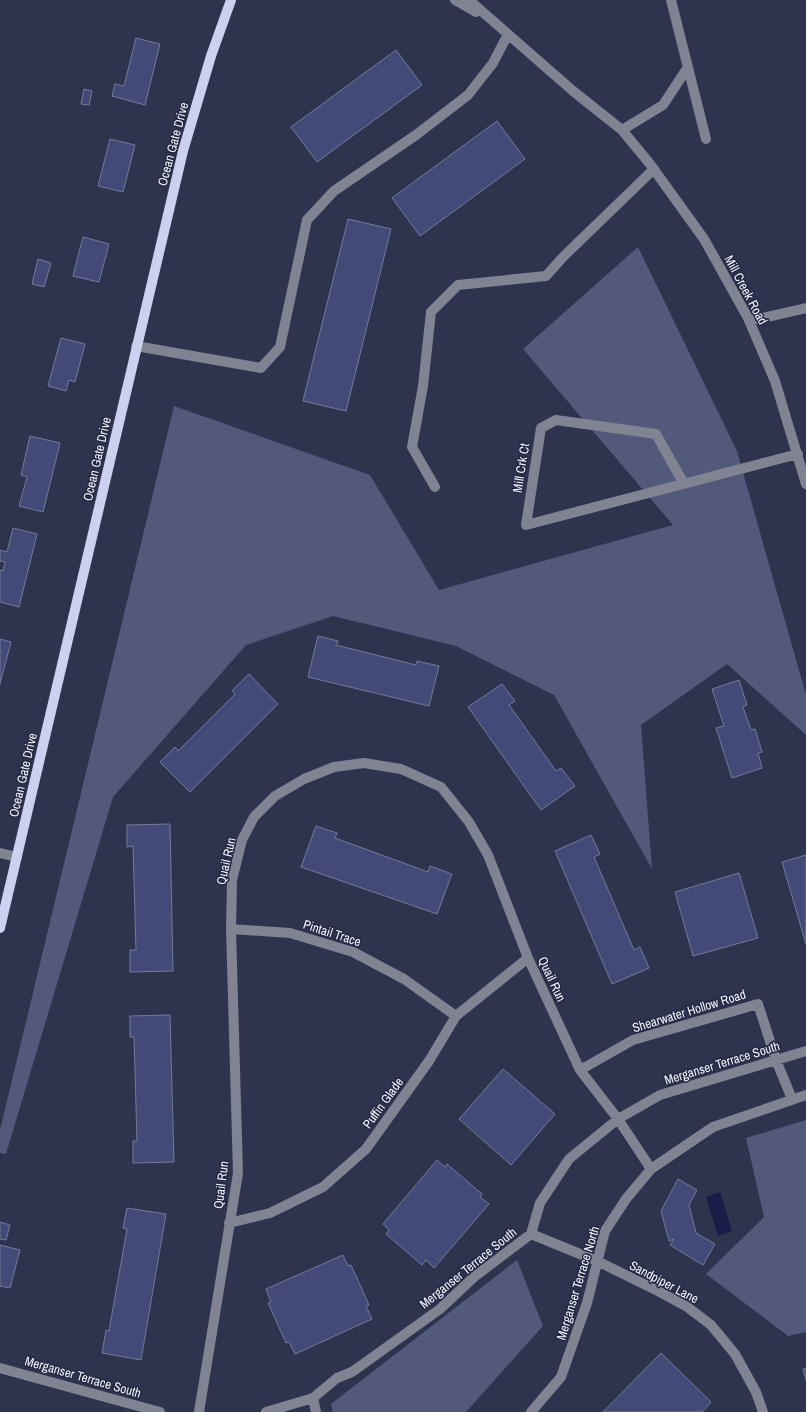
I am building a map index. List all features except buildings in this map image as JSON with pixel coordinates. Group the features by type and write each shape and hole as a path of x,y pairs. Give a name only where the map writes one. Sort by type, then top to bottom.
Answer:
{"main road":[{"name":"Ocean Gate Drive","path":"0,928 183,151 211,56 231,0"}],"street":[{"name":"Mill Creek Road","path":"455,0 494,22"},
{"name":"Mill Creek Road","path":"469,0 573,91 622,130 654,169 704,240 749,321 775,381 806,484"},
{"path":"671,0 706,139"},
{"path":"136,346 261,368 280,347 307,220 334,191 416,135 468,95 494,63 508,34"},
{"path":"622,130 663,105 688,67"},
{"path":"435,487 412,447 423,386 431,312 458,284 546,276 564,256 654,169"},
{"path":"749,321 806,308"},
{"name":"Mill Crk Ct","path":"684,484 656,434 556,420 541,428 526,525 631,498 798,454"},
{"name":"Quail Run","path":"199,1412 238,1173 231,929 232,880 242,840 254,817 275,796 304,779 334,768 364,763 401,769 441,787 469,822 488,855 528,958 580,1070 618,1119 650,1169"},
{"path":"0,853 17,857"},
{"name":"Pintail Trace","path":"231,929 290,933 353,952 404,979 456,1016"},
{"name":"Puffin Glade","path":"229,1223 270,1213 322,1187 366,1149 429,1061 456,1016 528,958"},
{"name":"Shearwater Hollow Road","path":"580,1070 633,1040 758,1004 776,1060 792,1099"},
{"name":"Merganser Terrace South","path":"266,1412 313,1398 337,1378 352,1372 440,1309 474,1277 531,1234 540,1203 569,1159 618,1119 660,1095 806,1051"},
{"name":"Merganser Terrace North","path":"531,1412 561,1377 587,1303 605,1231 626,1199 650,1169 713,1126 806,1095"},
{"name":"Sandpiper Lane","path":"531,1234 597,1261 686,1306 711,1325 735,1354 756,1392 763,1412"},
{"name":"Merganser Terrace South","path":"0,1368 160,1412"},
{"path":"313,1398 316,1412"}],"shaded area":[{"path":"638,247 737,451 806,695 806,735 727,664 641,725 652,869 554,695 456,646 333,616 246,645 113,797 6,1154 0,1153 0,1130 174,406 370,475 439,590 673,525 523,349"},
{"path":"806,1120 806,1332 788,1336 706,1274 764,1217 746,1138"},
{"path":"720,1192 732,1231 718,1236 706,1197"},
{"path":"517,1260 543,1326 466,1412 333,1412 331,1404"}]}
